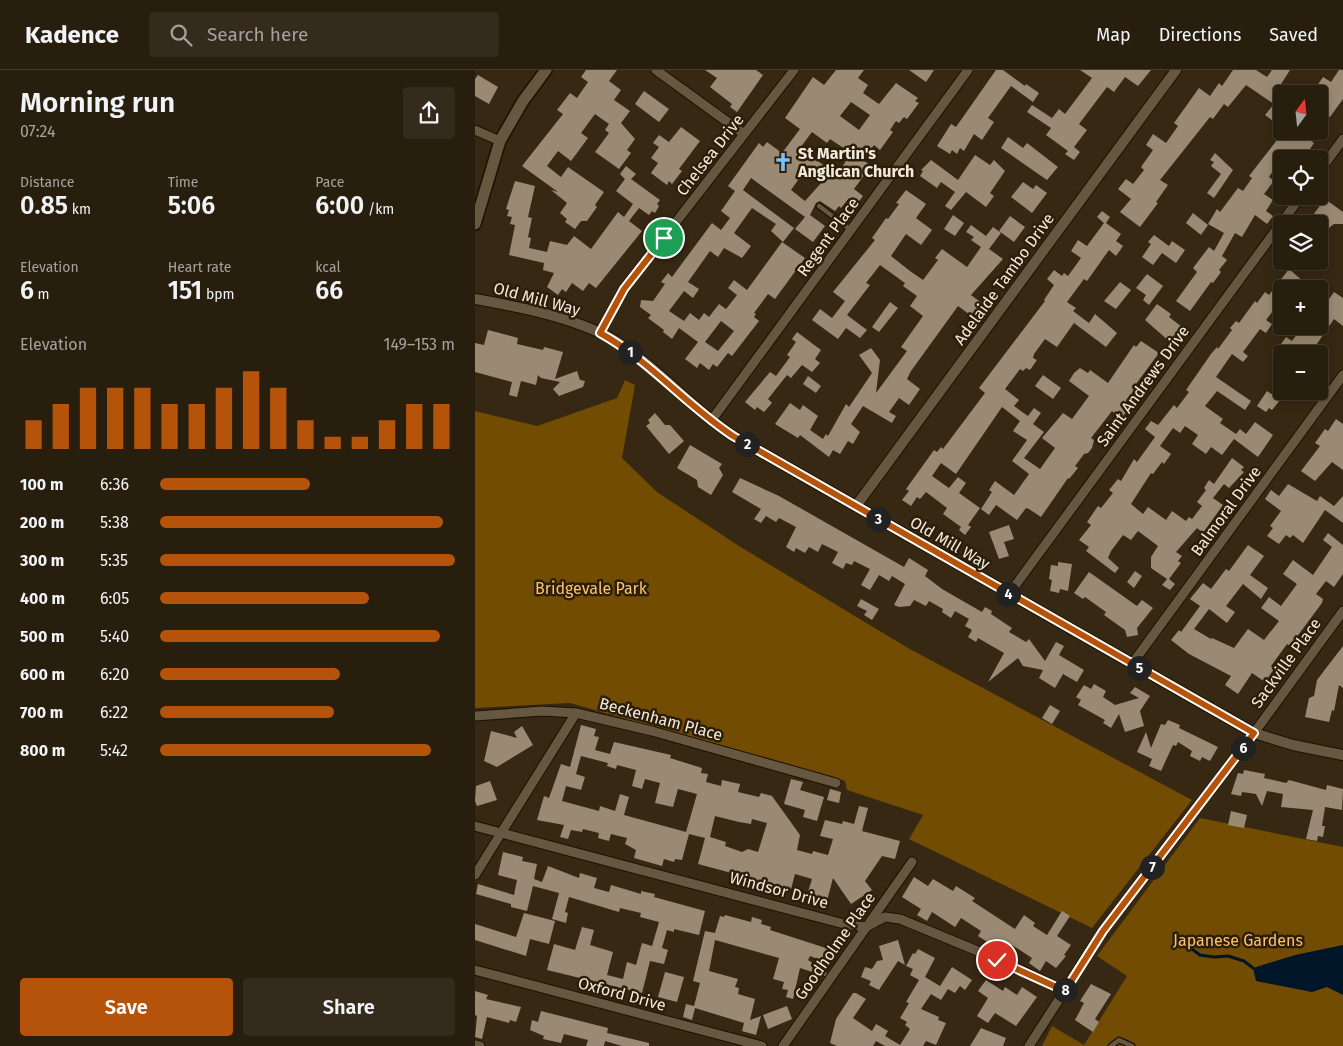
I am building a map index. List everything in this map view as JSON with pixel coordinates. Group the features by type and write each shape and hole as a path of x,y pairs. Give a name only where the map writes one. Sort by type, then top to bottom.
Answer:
{"main road":[{"path":"475,224 500,141 519,108 547,70"}],"street":[{"path":"657,70 744,134"},
{"name":"Chelsea Drive","path":"600,333 624,289 794,70"},
{"name":"Regent Place","path":"711,421 968,70"},
{"name":"Adelaide Tambo Drive","path":"856,506 1176,70"},
{"path":"475,130 500,141"},
{"path":"1328,160 1343,139"},
{"name":"Saint Andrews Drive","path":"1009,594 1294,205"},
{"name":"Old Mill Way","path":"475,299 572,323 600,333 631,352 711,421 1132,664 1254,733 1293,745 1343,755"},
{"name":"Balmoral Drive","path":"1132,664 1343,375"},
{"name":"Sackville Place","path":"1029,1046 1103,931 1254,733 1343,611"},
{"name":"Beckenham Place","path":"475,716 542,711 576,713 652,731 836,783"},
{"path":"475,875 576,713"},
{"name":"Windsor Drive","path":"475,826 844,924 867,927"},
{"name":"Goodholme Place","path":"783,1046 912,862"},
{"path":"867,927 885,917 900,919 1065,991"},
{"name":"Oxford Drive","path":"475,970 762,1046"},
{"path":"475,1045 480,1046"}],"lane":[{"path":"819,206 851,230"},
{"path":"1111,1046 1119,1040 1132,1046"}],"green space":[{"name":"Bridgevale Park","path":"625,380 635,385 622,458 657,492 739,546 908,648 1192,800 1092,928 909,839 923,815 847,790 845,781 570,703 475,708 475,411 537,426 617,398"},
{"name":"Japanese Gardens","path":"1200,818 1343,847 1343,1046 1042,1046 1052,1026 1084,1045 1127,976 1097,956"}],"water":[{"path":"1343,945 1343,995 1327,987 1312,992 1256,981 1253,968 1295,955"}],"building":[{"path":"586,70 617,70 609,81 621,90 614,100 630,111 621,123 635,139 627,150 631,153 619,169 595,152 609,133 605,130 609,124 595,114 581,133 588,138 571,161 558,151 547,166 561,177 568,167 604,192 595,205 597,207 587,221 581,221 575,229 565,222 567,219 560,213 567,203 551,190 558,192 522,166 563,114 557,110 570,93 577,98 588,82 581,77"},
{"path":"705,70 756,70 763,75 737,112 730,107 732,104 710,87 717,78"},
{"path":"836,70 864,70 858,78 868,85 863,93 879,104 896,83 918,98 915,101 919,103 907,119 904,117 899,123 896,121 890,130 893,132 880,150 874,145 863,160 871,166 854,189 863,196 857,204 849,198 841,208 839,206 835,211 820,201 816,203 810,215 825,226 813,242 795,229 805,217 751,178 743,190 794,228 783,242 771,231 776,224 752,208 734,233 751,246 742,258 724,248 718,257 710,251 688,282 699,289 693,298 684,291 669,311 684,321 690,313 699,320 704,313 709,317 719,304 726,309 737,295 728,288 734,280 747,290 782,242 805,258 775,299 768,294 754,313 756,314 754,317 759,321 732,356 728,353 717,367 713,364 709,370 700,363 697,368 685,359 698,342 679,328 672,339 663,332 664,330 648,318 651,315 640,307 641,300 653,301 665,284 661,282 668,273 672,277 712,223 721,230 730,218 721,211 735,191 728,186 759,143 763,147 767,142 782,153 800,129 785,118 813,77 824,85","holes":["851,102 870,115 859,130 840,116","812,132 827,143 830,139 851,153 837,175 800,148","805,170 822,182 805,201 791,190","721,321 734,331 718,351 705,342"]},
{"path":"909,70 934,70 926,82"},
{"path":"996,70 1003,70 1025,86 1026,84 1039,93 1033,102 1011,86 988,118 994,122 982,140 974,134 964,151 960,148 957,154 952,150 950,154 937,146 951,124 956,127"},
{"path":"1080,70 1151,70 1138,86 1125,77 1114,92 1107,87 1079,124 1087,130 1074,147 1080,152 1074,160 1065,154 1068,151 1046,135 1051,128 1027,112 1032,105 1052,118 1059,109 1065,114 1092,78"},
{"path":"1233,70 1256,70 1267,77 1272,70 1290,70 1280,85 1273,85 1273,103 1246,85 1228,107 1224,104 1213,119 1210,117 1160,180 1168,185 1156,202 1158,203 1140,227 1120,212 1131,199 1118,189 1126,179 1133,184 1144,170 1141,167 1153,150 1146,145 1153,134 1166,143 1178,126 1174,123 1199,88 1210,96 1219,83 1222,86"},
{"path":"1339,70 1343,70 1343,99 1330,117 1328,116 1328,85 1318,85 1323,77 1331,82"},
{"path":"478,75 498,87 489,104 475,96 475,79"},
{"path":"644,91 669,109 659,122 635,104"},
{"path":"1273,105 1273,121 1265,115"},
{"path":"681,127 700,141 679,169 682,171 672,184 669,181 667,185 651,173 658,163 651,158 659,147 653,143 659,135 669,142"},
{"path":"1008,137 1023,148 1027,143 1058,167 1047,180 1001,148"},
{"path":"1277,140 1310,140 1314,143 1311,150 1273,150 1273,171 1269,177 1273,182 1264,194 1273,200 1266,211 1273,216 1267,224 1255,215 1242,237 1235,233 1222,256 1227,260 1219,270 1221,272 1213,283 1211,282 1190,311 1176,301 1197,272 1193,268 1209,247 1214,251 1224,233 1208,224 1217,209 1220,212 1238,188 1243,191 1252,178 1249,176"},
{"path":"1215,153 1233,170 1214,198 1207,193 1221,174 1211,166 1214,162 1210,160"},
{"path":"975,155 990,165 994,160 1005,171 990,193 994,196 986,207 966,192 951,210 945,206 955,192 941,182 937,188 920,176 923,171 921,170 931,160 958,180"},
{"path":"626,166 636,174 631,179 660,200 657,204 659,206 655,213 652,211 649,215 639,208 629,221 642,231 596,288 589,283 583,291 572,283 566,292 562,289 558,295 547,287 554,273 543,270 544,263 509,255 515,225 510,224 512,217 507,216 509,210 506,209 515,181 535,186 528,217 532,218 528,237 531,238 529,248 547,252 550,241 567,245 574,236 591,249 618,212 624,217 633,204 616,191 625,179 620,174"},
{"path":"1023,182 1033,189 1036,185 1047,193 1032,213 1011,197"},
{"path":"906,190 926,204 916,218 932,230 921,245 906,234 891,256 910,271 923,280 938,260 935,258 942,249 967,267 981,247 971,240 974,237 966,232 971,225 986,236 993,227 1001,233 989,249 1003,259 971,295 983,304 973,317 958,306 911,371 907,379 920,389 909,405 899,398 889,412 896,416 892,423 863,406 851,424 860,432 853,444 848,441 840,454 833,450 829,457 800,435 798,438 775,424 790,403 800,410 803,405 818,416 810,430 823,439 826,434 828,436 846,404 849,407 872,373 859,355 871,348 880,360 876,393 907,351 901,347 923,316 910,306 917,296 903,286 905,283 880,265 866,283 870,285 847,315 867,330 860,338 846,328 838,339 812,320 820,309 832,318 845,301 833,292 875,240 872,238 899,204 896,203"},
{"path":"1328,201 1343,212 1343,224 1334,224 1328,230 1328,215 1313,215 1320,205 1328,205"},
{"path":"1102,211 1110,217 1106,223 1121,234 1116,241 1123,246 1116,256 1109,250 1087,281 1084,279 1067,302 1076,308 1073,311 1089,323 1095,314 1117,333 1106,347 1074,323 1057,347 1045,339 1034,354 1033,358 1037,360 1030,370 1026,368 1023,371 1020,369 1005,389 1019,400 1014,406 1028,416 1034,408 1041,413 1033,424 1044,432 1024,458 1040,469 1055,448 1042,438 1063,413 1072,419 1089,396 1069,381 1080,368 1088,373 1090,370 1108,383 1134,345 1136,347 1141,341 1159,353 1133,388 1134,390 1122,407 1127,411 1121,419 1112,411 1091,438 1094,440 1092,448 1088,453 1084,454 1075,466 1078,468 1068,478 1041,517 1026,508 1017,520 996,505 989,515 981,509 992,492 989,490 995,481 1014,495 1029,474 1012,461 1027,440 1013,431 1020,421 1002,407 956,474 941,463 932,476 949,488 958,477 966,483 959,493 980,508 968,525 971,527 965,535 959,530 961,527 943,514 947,508 926,492 920,499 917,497 911,506 902,500 909,491 906,489 934,450 937,452 941,447 943,449 985,393 979,388 1045,301 1054,285 1047,279 1054,270 1062,276 1064,273 1068,276 1081,258 1071,251 1078,240 1087,246 1104,223 1097,217"},
{"path":"1193,213 1208,225 1201,235 1186,223"},
{"path":"953,215 964,223 955,236 944,229"},
{"path":"1010,216 1025,227 1014,242 999,231"},
{"path":"1154,235 1169,246 1172,241 1185,250 1176,263 1162,253 1153,265 1142,257 1151,244 1148,242"},
{"path":"1290,270 1302,280 1281,280"},
{"path":"1147,274 1163,286 1149,305 1143,300 1146,295 1136,288"},
{"path":"1120,282 1131,290 1116,309 1104,301"},
{"path":"1273,290 1273,311 1266,320 1272,324 1266,333 1260,329 1243,352 1248,356 1243,362 1232,354 1216,377 1251,401 1245,410 1217,391 1205,406 1223,419 1220,423 1236,434 1240,429 1246,434 1255,422 1273,435 1258,457 1234,439 1222,455 1211,447 1206,454 1192,444 1198,435 1185,426 1180,433 1173,428 1160,446 1171,454 1164,464 1162,462 1153,474 1151,473 1131,504 1143,514 1148,507 1166,520 1172,511 1186,521 1189,517 1192,519 1202,506 1197,502 1206,490 1204,488 1209,480 1214,484 1232,458 1244,467 1241,470 1244,472 1229,488 1224,484 1213,498 1223,505 1203,533 1197,528 1176,552 1182,556 1178,561 1181,563 1169,579 1175,584 1170,590 1162,585 1167,579 1151,568 1151,557 1158,546 1138,531 1131,540 1123,535 1111,551 1108,558 1119,568 1115,573 1086,551 1089,547 1079,540 1091,525 1087,522 1098,506 1101,508 1113,493 1109,490 1118,479 1121,481 1134,459 1137,462 1155,437 1145,429 1151,421 1158,425 1174,405 1177,408 1189,392 1186,390 1211,354 1217,347 1218,349 1232,330 1230,328 1236,321 1239,323 1255,301 1257,303 1265,292 1269,295"},
{"path":"1334,292 1343,298 1343,326 1334,319 1328,328 1328,300"},
{"path":"890,302 898,308 879,332 872,327"},
{"path":"1157,304 1171,314 1169,317 1182,327 1170,342 1145,320"},
{"path":"488,330 518,338 517,344 543,350 544,347 563,352 555,379 577,371 580,380 585,381 583,387 559,396 553,389 560,382 541,378 538,375 536,385 521,381 517,397 509,395 512,382 475,372 475,343 484,345"},
{"path":"797,332 821,350 815,359 820,363 812,372 802,365 791,378 787,375 768,399 772,403 764,412 757,407 755,410 745,402 770,372 776,376 790,357 787,355 796,342 792,339"},
{"path":"1296,335 1323,335 1316,345 1280,345 1286,337 1292,341"},
{"path":"1043,375 1061,388 1053,399 1035,386"},
{"path":"808,376 821,386 816,393 803,384"},
{"path":"1267,391 1273,395 1273,400 1280,400 1272,410 1269,408 1266,412 1257,406"},
{"path":"655,413 665,425 670,425 684,441 669,454 646,426 650,423 648,420"},
{"path":"1336,419 1343,424 1343,470 1332,462 1315,481 1301,471 1320,446 1315,443 1325,429 1328,431"},
{"path":"690,445 722,464 719,468 723,475 711,495 698,487 697,480 677,468"},
{"path":"740,478 779,496 904,567 909,558 928,570 925,576 942,589 982,612 985,607 992,611 991,614 1012,628 1009,632 1026,642 1029,639 1045,661 1056,642 1064,646 1059,655 1084,670 1077,682 1063,674 1055,688 1039,678 1043,670 1023,666 1018,658 988,682 1004,653 978,638 976,642 968,637 972,630 965,626 969,619 955,611 951,618 942,612 943,609 929,601 926,606 914,600 910,606 899,607 894,605 905,584 892,576 889,581 879,575 870,590 861,585 870,569 854,561 852,565 846,563 843,569 832,563 838,552 822,544 818,552 809,547 805,553 796,548 794,552 786,547 796,527 779,518 776,522 766,516 761,523 754,519 761,509 732,492"},
{"path":"1288,484 1317,501 1320,496 1334,506 1343,496 1343,523 1325,510 1303,543 1293,535 1290,538 1286,535 1279,544 1267,536 1273,528 1270,526 1281,511 1265,499 1271,490 1279,496"},
{"path":"1009,525 1014,539 1004,542 1009,556 999,559 989,532"},
{"path":"1328,533 1343,545 1343,574 1334,587 1326,581 1316,594 1323,599 1322,603 1290,646 1287,644 1271,666 1274,669 1265,682 1252,673 1238,694 1225,685 1231,676 1189,654 1171,640 1179,630 1181,632 1200,606 1190,599 1203,583 1211,589 1226,569 1229,571 1248,545 1264,556 1250,575 1268,588 1261,599 1243,584 1226,606 1235,612 1227,623 1209,609 1194,629 1211,639 1234,648 1248,629 1264,640 1279,621 1261,608 1269,597 1281,606 1297,584 1283,574 1293,560 1313,575 1332,547 1323,540"},
{"path":"1058,562 1072,564 1068,591 1060,589 1059,593 1050,591 1052,580 1049,579 1051,565 1058,566"},
{"path":"1135,571 1142,576 1134,588 1127,582"},
{"path":"1089,572 1137,606 1142,600 1153,608 1137,628 1138,635 1127,637 1125,630 1104,615 1106,612 1085,597 1083,599 1074,593"},
{"path":"861,599 879,609 872,620 864,615 867,611 857,606"},
{"path":"1343,646 1343,688 1339,685 1334,711 1332,710 1329,722 1305,717 1309,698 1314,696 1317,680"},
{"path":"1094,684 1106,691 1103,697 1115,705 1139,698 1130,693 1135,687 1150,696 1140,711 1144,726 1125,732 1119,714 1111,728 1103,723 1105,720 1078,705 1081,700 1076,697 1084,685 1091,689"},
{"path":"1050,705 1060,711 1052,724 1042,718"},
{"path":"1168,720 1180,725 1179,728 1218,747 1210,761 1202,757 1200,761 1190,756 1192,751 1178,742 1176,746 1173,745 1161,771 1149,766 1152,759 1137,752 1146,732 1151,748 1161,724 1165,725"},
{"path":"581,725 596,729 594,736 599,737 595,750 610,754 614,742 671,755 670,758 702,768 701,773 708,774 706,782 721,786 722,780 740,784 738,792 759,797 761,793 772,796 800,835 797,850 812,854 813,851 828,855 833,839 820,836 825,820 842,824 843,821 854,824 859,806 868,808 862,831 900,841 895,859 882,856 865,881 872,890 851,904 833,878 827,901 807,895 812,879 795,874 791,889 785,887 784,892 753,883 754,879 698,864 705,838 689,834 682,860 675,859 674,862 664,859 662,866 634,858 636,850 625,844 627,838 611,834 609,841 598,838 599,833 583,829 582,832 571,830 568,839 560,837 564,825 537,820 544,796 549,798 561,764 570,767","holes":["581,756 608,763 607,766 616,769 617,765 636,770 632,786 642,789 645,779 660,783 655,803 673,807 678,789 697,794 686,832 624,815 629,797 620,794 615,811 600,806 599,811 562,801 566,786 581,790 585,777 576,774","715,816 751,824 752,819 767,823 758,852 748,849 742,852 725,846 726,842 710,837"]},
{"path":"522,726 533,745 497,767 484,761 491,731 517,738 514,732"},
{"path":"1244,770 1265,774 1264,778 1286,783 1289,780 1326,790 1327,785 1343,789 1342,810 1325,807 1322,826 1325,826 1323,837 1318,836 1317,841 1306,839 1313,810 1281,807 1283,794 1267,791 1262,806 1256,794 1242,792 1241,796 1231,794 1238,773 1243,774"},
{"path":"791,779 803,782 800,790 824,797 817,821 803,817 805,810 784,804"},
{"path":"490,781 497,800 477,806 475,801 476,786"},
{"path":"830,789 841,792 839,803 827,800"},
{"path":"1231,811 1247,815 1244,828 1228,825"},
{"path":"503,852 523,857 522,861 537,864 534,879 542,882 548,866 579,878 580,873 597,878 594,888 609,892 611,885 641,894 641,891 655,894 654,897 705,911 699,935 674,929 674,932 667,930 662,948 668,950 664,964 650,961 642,993 547,970 554,944 575,950 582,927 594,930 590,945 613,952 607,975 623,979 627,962 636,965 642,943 652,946 659,922 640,917 641,913 620,908 619,912 569,897 565,912 568,913 566,923 552,919 559,893 533,886 527,911 511,907 511,904 476,894 478,884 514,895 517,880 498,875"},
{"path":"914,877 928,886 933,879 953,891 956,886 975,898 972,901 1015,929 1024,915 1035,923 1033,926 1047,935 1062,911 1070,916 1057,936 1071,945 1064,955 1066,956 1056,968 1046,961 1040,971 1029,963 1032,958 1012,945 1009,950 998,943 995,947 978,936 981,931 961,918 955,927 932,912 927,921 917,915 921,909 902,897"},
{"path":"524,913 555,921 549,944 530,939 526,956 475,940 475,924 516,937"},
{"path":"725,915 751,922 752,917 762,920 761,924 771,927 770,930 832,950 828,963 810,956 808,960 827,973 825,976 800,968 793,999 786,997 788,990 782,989 784,982 773,979 779,958 715,940 709,971 738,979 735,987 739,988 738,994 755,999 750,1020 761,1016 756,1035 742,1031 744,1023 695,1008 692,1020 683,1017 686,1004 694,1006 700,983 693,981 705,931 715,933 720,916 724,917"},
{"path":"898,940 905,965 898,961 879,990 869,985 871,981 861,977 865,967 872,969 877,961 883,960 879,946"},
{"path":"918,949 935,958 925,977 940,986 952,967 972,980 965,990 960,986 955,993 948,989 941,1000 931,994 921,1009 939,1017 938,1020 946,1023 936,1045 926,1041 923,1046 885,1046 876,1041 873,1046 837,1046 830,1043 836,1019 853,993 856,993 866,999 853,1018 872,1031 876,1024 888,1031 885,1036 900,1045 910,1029 905,1025 907,1022 900,1018 909,1003 906,1002 919,980 910,975 913,969 906,966 913,953 915,954"},
{"path":"665,972 684,977 677,1002 658,997"},
{"path":"986,980 1003,991 1005,987 1017,995 1022,987 1037,997 1016,1026 995,1013 988,1023 977,1016 988,998 978,991"},
{"path":"1091,984 1111,994 1095,1019 1099,1022 1093,1032 1075,1020 1084,1003 1080,1001"},
{"path":"475,991 488,995 486,999 521,1007 516,1022 510,1020 509,1023 487,1017 482,1039 475,1037 477,1016 475,1015"},
{"path":"787,1006 792,1019 768,1029 763,1015"},
{"path":"541,1011 608,1028 607,1033 649,1043 649,1046 622,1046 605,1041 604,1046 586,1046 588,1040 564,1034 561,1043 543,1039 544,1036 530,1030 532,1020 538,1022"},
{"path":"981,1028 1006,1038 1003,1046 970,1046"}],"waterway":[{"path":"1182,942 1200,955 1228,956 1244,961 1253,968"}],"place":[{"name":"St Martin's Anglican Church","path":"783,162"}],"route":[{"path":"664,238 624,289 600,333 631,352 711,421 733,436 1254,733 1103,931 1065,991 997,960"}]}
